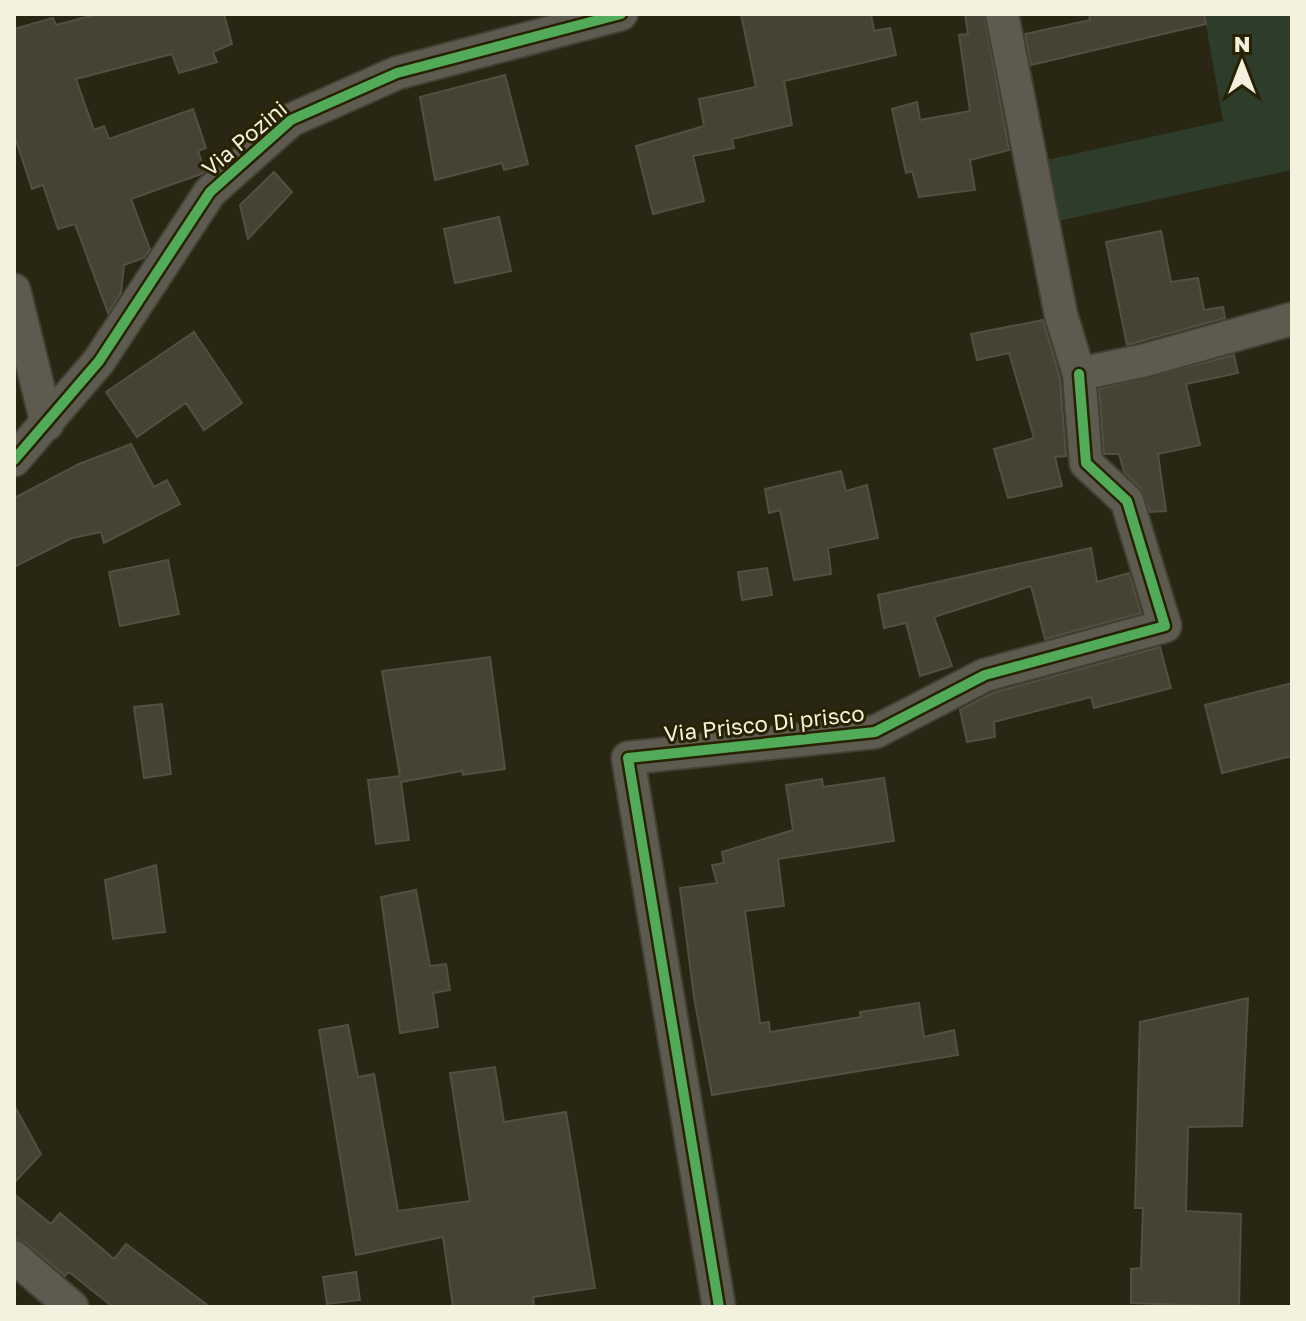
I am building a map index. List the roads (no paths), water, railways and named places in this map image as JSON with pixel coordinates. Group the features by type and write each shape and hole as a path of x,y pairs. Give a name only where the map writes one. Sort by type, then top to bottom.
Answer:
{"street":[{"name":"Via Pozini","path":"14,460 99,361 210,192 291,120 397,73 621,14"},
{"path":"1002,14 1061,315 1079,374 1142,361 1292,319"},
{"path":"14,290 47,424"},
{"name":"Via Prisco Di prisco","path":"719,1307 628,758 875,732 985,675 1165,626 1127,501 1086,463 1079,374"},
{"path":"14,1257 72,1307"}]}
